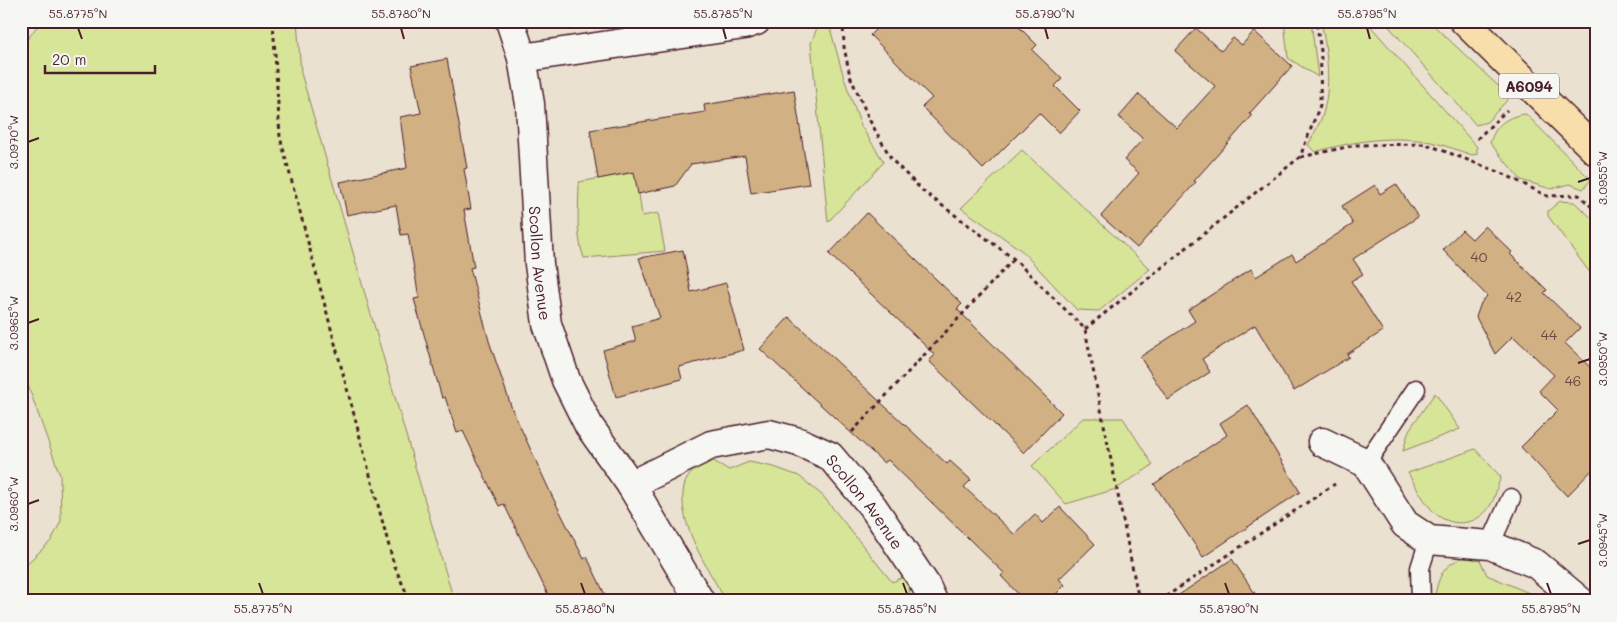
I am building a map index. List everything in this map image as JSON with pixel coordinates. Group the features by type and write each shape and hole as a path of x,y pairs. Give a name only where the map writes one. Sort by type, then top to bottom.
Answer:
{"main road":[{"name":"A6094","path":"1464,21 1596,151"}],"street":[{"name":"Scollon Avenue","path":"510,21 522,58 530,104 539,264 547,324 566,380 589,426 632,485 700,601"},
{"path":"522,58 744,25 756,21"},
{"name":"Scollon Avenue","path":"632,485 711,445 743,437 769,434 799,442 830,456 873,507 925,584 933,601"},
{"path":"1322,442 1366,463 1405,524 1429,540 1490,545 1536,564 1580,601"}],"lane":[{"path":"1366,463 1416,389"},
{"path":"1490,545 1511,498"},
{"path":"1421,601 1420,568 1429,540"}],"path":[{"path":"273,21 280,137 394,565 410,601"},
{"path":"843,21 844,47 850,76 870,121 892,160 924,192 1014,259 1085,329 1139,601"},
{"path":"1300,157 1320,105 1322,51 1316,21"},
{"path":"1477,139 1530,87"},
{"path":"1085,329 1300,157 1356,145 1426,144 1504,174 1547,196 1579,195 1596,211"},
{"path":"830,456 1014,259"},
{"path":"1159,601 1366,463"}],"green space":[{"path":"41,21 297,21 301,73 454,601 30,601 21,594 21,569 51,541 61,521 60,475 21,366 21,48"},
{"path":"1284,21 1311,21 1318,77 1288,58"},
{"path":"1321,21 1366,21 1477,147 1477,154 1472,155 1431,142 1402,139 1358,142 1315,152 1308,145 1322,117 1328,82 1327,57"},
{"path":"1384,21 1429,21 1510,97 1487,122 1476,125"},
{"path":"825,25 830,28 844,78 861,126 884,162 828,222 811,43 817,28"},
{"path":"1526,114 1591,180 1583,189 1570,184 1551,189 1521,180 1490,143 1495,131 1503,122"},
{"path":"1022,150 1150,269 1099,311 1077,310 1021,250 961,208"},
{"path":"636,172 642,216 658,213 665,251 584,258 578,230 579,182"},
{"path":"1560,201 1574,202 1596,222 1596,281 1548,216 1548,211"},
{"path":"1435,393 1460,429 1403,451 1409,430"},
{"path":"1083,418 1123,418 1153,465 1116,489 1066,504 1032,466"},
{"path":"1475,449 1501,477 1493,500 1484,513 1469,522 1461,523 1445,520 1431,509 1408,473"},
{"path":"710,459 729,470 749,462 774,467 799,476 823,496 892,582 906,576 910,588 908,601 726,601 703,561 689,530 683,500 684,486 688,477 694,470"},
{"path":"1463,557 1480,560 1487,575 1529,593 1539,601 1434,601 1439,580 1445,569"}],"building":[{"path":"884,21 1013,21 1037,45 1032,50 1062,79 1055,86 1080,111 1059,133 1039,113 983,169 922,107 932,98 870,35"},
{"path":"1196,28 1221,51 1233,38 1242,45 1254,31 1292,66 1249,114 1252,116 1194,181 1196,182 1137,248 1101,216 1139,173 1124,160 1143,139 1119,117 1139,94 1177,128 1215,86 1175,51"},
{"path":"447,59 467,168 464,169 471,209 464,210 474,267 470,268 489,341 512,409 552,496 584,559 587,557 608,601 551,601 504,504 499,506 463,431 457,433 445,397 442,398 414,299 419,298 408,234 401,235 396,205 347,215 340,182 407,168 400,117 421,113 411,66"},
{"path":"794,90 809,184 751,193 745,156 691,164 675,186 638,194 634,172 598,179 590,130 705,112 704,105"},
{"path":"1396,184 1418,217 1353,259 1363,274 1351,281 1383,331 1347,354 1349,357 1294,391 1255,325 1202,359 1210,372 1168,400 1140,357 1195,321 1188,310 1251,269 1256,277 1292,254 1296,261 1353,224 1342,206 1375,185 1380,194"},
{"path":"867,213 962,304 957,309 1062,413 1024,453 929,361 935,355 829,254"},
{"path":"1485,226 1512,252 1510,254 1547,290 1544,293 1580,328 1565,343 1596,373 1596,466 1567,496 1521,447 1558,410 1539,391 1554,375 1513,336 1495,354 1476,317 1481,303 1487,296 1443,250 1462,230 1472,239"},
{"path":"683,250 691,292 726,283 744,350 679,367 682,379 616,397 603,350 636,341 632,326 660,318 639,258"},
{"path":"789,317 947,464 950,461 971,480 964,487 1014,534 1035,514 1043,523 1060,507 1095,544 1059,579 1065,585 1049,601 1025,601 1001,576 1004,573 888,460 884,463 760,349"},
{"path":"1248,405 1300,492 1203,557 1154,484 1227,435 1220,423"},
{"path":"1232,559 1260,601 1170,601"}]}
